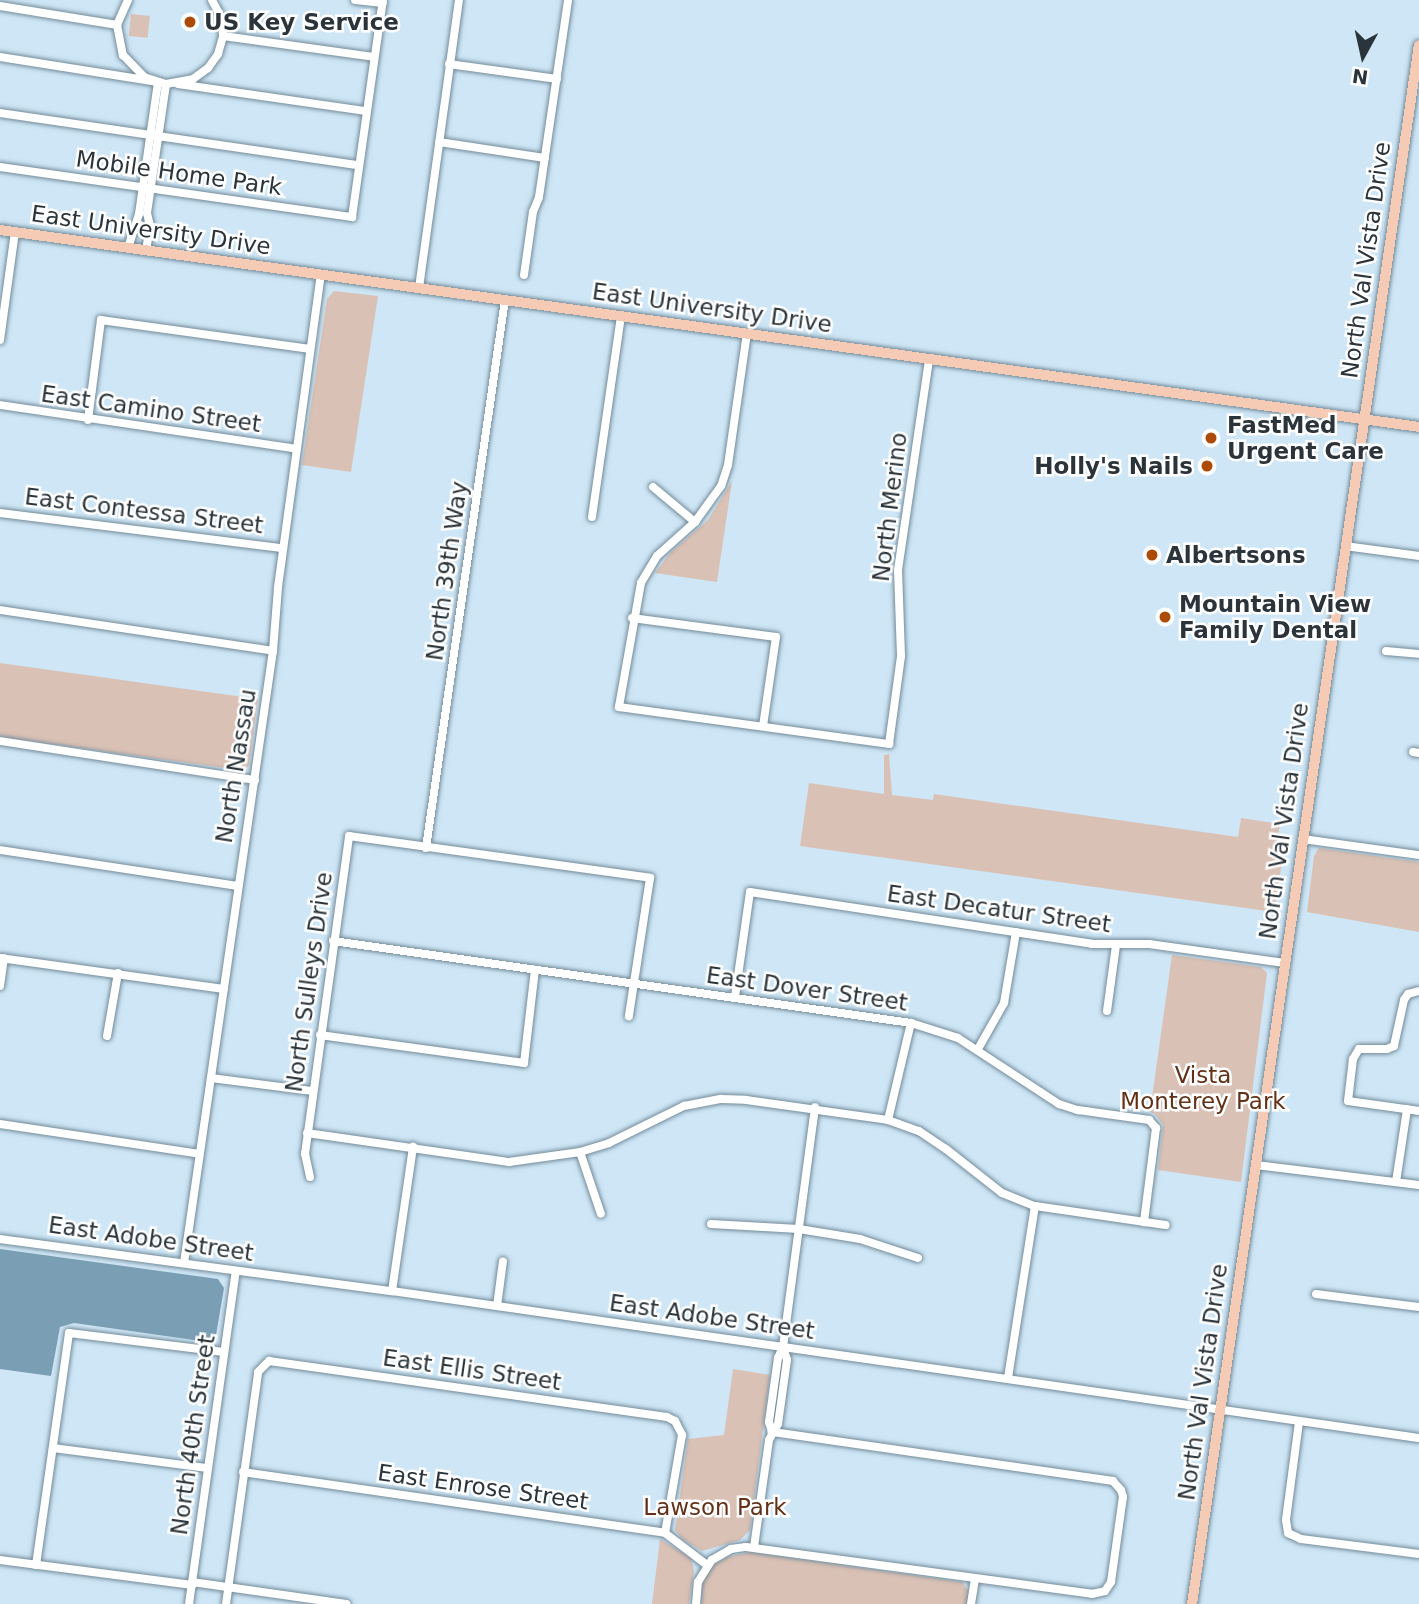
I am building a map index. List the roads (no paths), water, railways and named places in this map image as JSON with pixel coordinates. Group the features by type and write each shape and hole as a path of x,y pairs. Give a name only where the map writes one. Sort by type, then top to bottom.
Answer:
{"main road":[{"name":"North Val Vista Drive","path":"1192,1604 1419,45"},
{"name":"East University Drive","path":"0,230 1419,427"}],"street":[{"path":"128,0 117,25 122,55 144,77 166,83 192,79 208,68 218,54 223,36 222,19 212,0"},
{"path":"0,113 358,164 383,2 355,0"},
{"path":"418,288 459,0"},
{"path":"524,275 545,158 568,0"},
{"path":"0,6 117,25"},
{"path":"223,36 374,57"},
{"path":"0,58 366,111"},
{"path":"449,64 557,79"},
{"path":"128,248 146,187 166,83"},
{"path":"439,142 545,158"},
{"name":"Mobile Home Park","path":"0,167 352,217 358,164"},
{"path":"146,187 146,251"},
{"path":"0,340 2,306 15,232"},
{"name":"North Nassau","path":"184,1264 273,651 282,548 321,275"},
{"name":"North 39th Way","path":"426,848 505,300"},
{"path":"592,517 621,316"},
{"path":"88,420 101,320 310,349"},
{"path":"632,618 776,637 763,726 619,707 632,618 641,583 657,556 695,522 722,486 728,465 747,333"},
{"name":"North Merino","path":"763,726 889,744 901,656 898,570 929,359"},
{"name":"East Camino Street","path":"0,405 297,449"},
{"path":"653,486 695,522"},
{"name":"East Contessa Street","path":"0,513 282,548"},
{"path":"1345,546 1419,556"},
{"path":"0,610 273,651"},
{"path":"1386,651 1419,654"},
{"path":"0,741 255,780"},
{"name":"North Sulleys Drive","path":"310,1177 305,1154 307,1133 349,836 426,848"},
{"path":"1303,839 1419,855"},
{"path":"426,848 650,878 629,1016"},
{"path":"0,850 237,886"},
{"name":"East Decatur Street","path":"734,997 750,892 1016,932 1116,945 1149,944 1285,963"},
{"path":"978,1049 1004,1003 1016,932"},
{"name":"East Dover Street","path":"333,941 911,1023 958,1038 978,1049 1021,1082 1059,1104 1078,1110 1149,1120 1156,1128 1144,1222"},
{"path":"1107,1011 1116,945"},
{"path":"0,986 2,958 224,989"},
{"path":"320,1035 524,1063 535,970"},
{"path":"107,1036 118,973"},
{"path":"1419,991 1408,994 1402,1007 1394,1046 1387,1049 1359,1049 1353,1059 1348,1101 1419,1111"},
{"path":"888,1120 911,1023"},
{"path":"211,1078 313,1091"},
{"path":"307,1133 509,1162 580,1152 609,1143 684,1106 702,1102 746,1100 816,1107 888,1120 919,1131 1002,1193 1035,1206 1166,1225"},
{"path":"754,1547 772,1432 778,1424 777,1395 816,1107"},
{"path":"1396,1182 1407,1109"},
{"path":"0,1124 200,1154"},
{"path":"392,1290 413,1147"},
{"path":"580,1152 601,1214"},
{"path":"1256,1164 1419,1185"},
{"path":"1008,1378 1035,1206"},
{"path":"711,1224 799,1228 860,1239 918,1258"},
{"name":"East Adobe Street","path":"0,1239 392,1290 1419,1438"},
{"path":"497,1306 503,1261"},
{"name":"North 40th Street","path":"189,1604 236,1270"},
{"path":"1316,1294 1419,1307"},
{"path":"36,1565 69,1333 224,1352"},
{"name":"East Ellis Street","path":"243,1472 258,1372 263,1364 269,1361 667,1417 681,1428 681,1446 665,1533"},
{"path":"1299,1422 1286,1520 1288,1533 1301,1539 1419,1554"},
{"path":"696,1604 697,1589 707,1565 724,1552 754,1547 1092,1594 1105,1591 1111,1579 1122,1493 1119,1486 1109,1480 772,1432"},
{"path":"53,1448 208,1468"},
{"path":"226,1604 243,1472"},
{"name":"East Enrose Street","path":"243,1472 665,1533 707,1565"},
{"path":"0,1560 229,1587 346,1604"},
{"path":"971,1604 975,1578"}],"water":[{"path":"0,1249 218,1279 224,1288 216,1335 208,1342 74,1323 60,1327 51,1376 0,1369"}],"place":[{"name":"US Key Service","path":"190,22"},
{"name":"FastMed Urgent Care","path":"1211,438"},
{"name":"Holly's Nails","path":"1207,466"},
{"name":"Albertsons","path":"1152,555"},
{"name":"Mountain View Family Dental","path":"1165,617"}],"park label":[{"name":"Vista Monterey Park","path":"1203,1088"},
{"name":"Lawson Park","path":"715,1507"}]}
